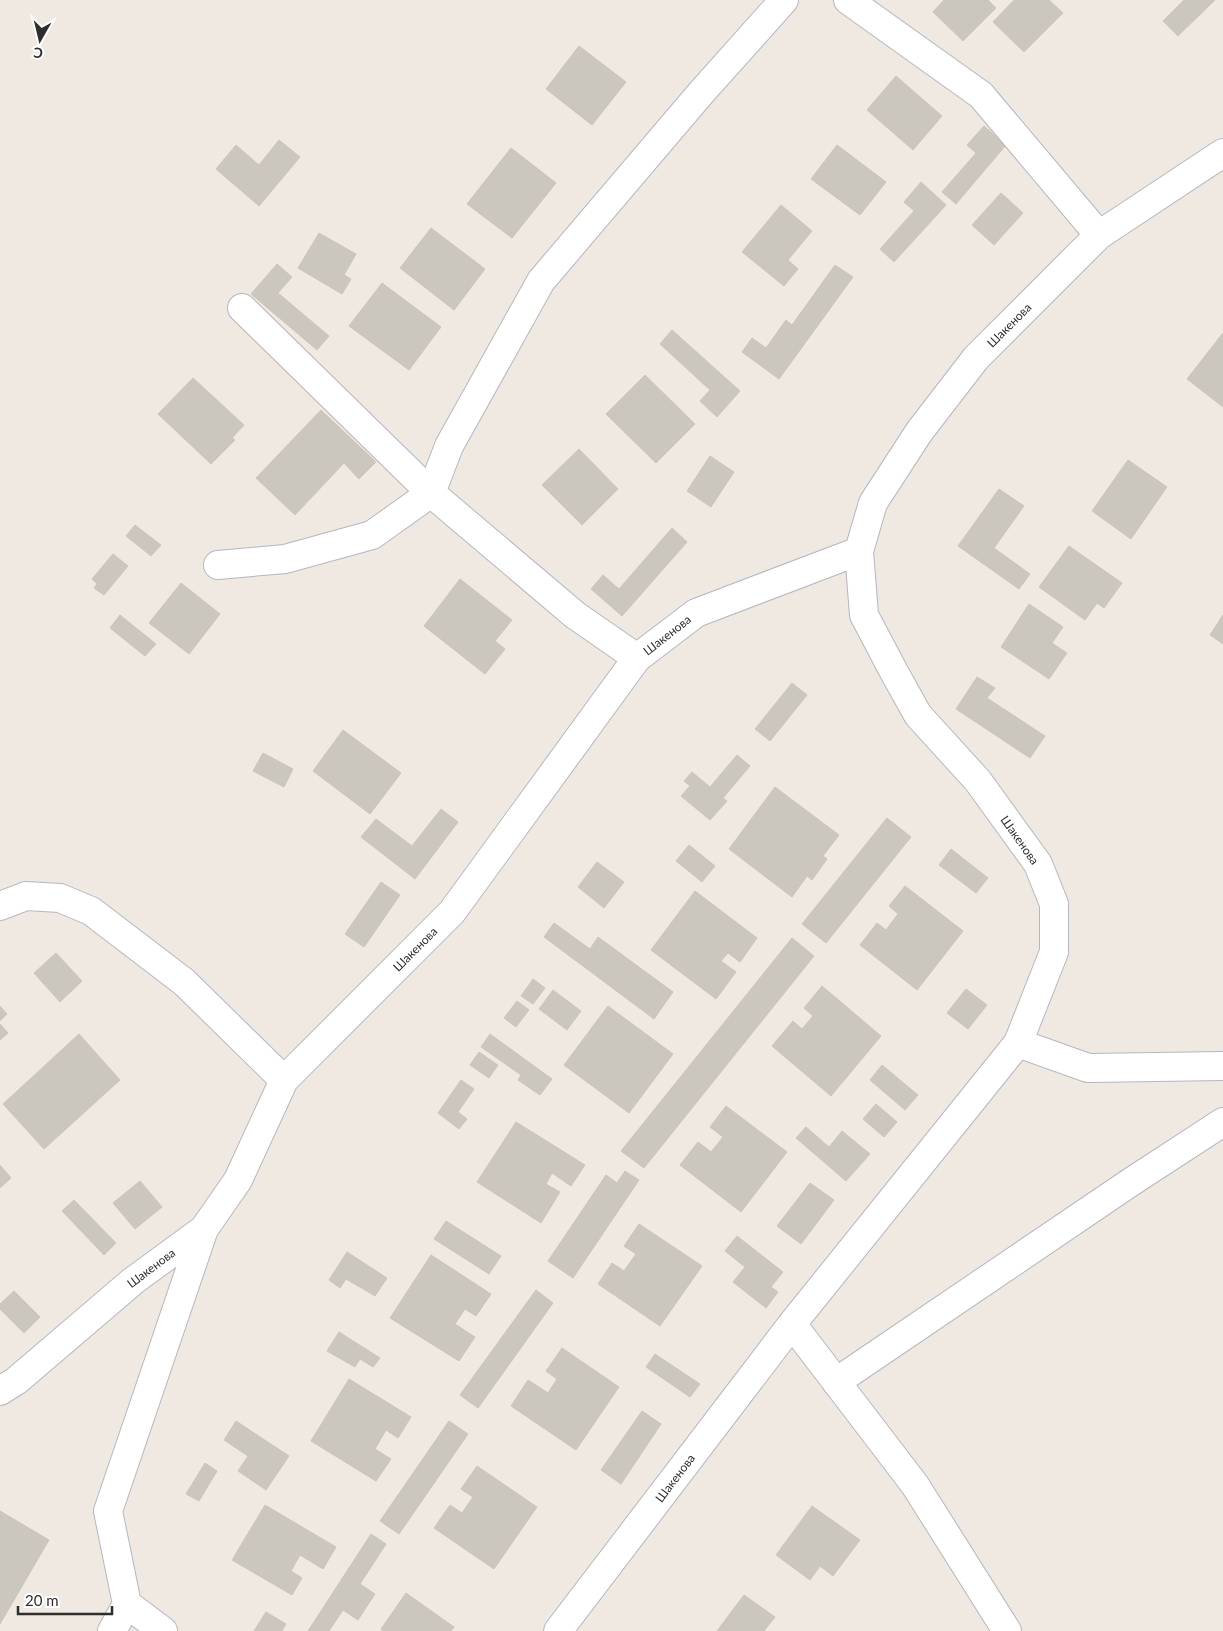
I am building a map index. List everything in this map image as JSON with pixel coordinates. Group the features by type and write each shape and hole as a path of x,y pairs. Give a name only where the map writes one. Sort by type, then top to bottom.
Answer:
{"street":[{"path":"218,565 285,559 372,535 432,493 449,446 541,281 700,94 784,0"},
{"path":"848,0 981,95 1099,235"},
{"name":"Шакенова","path":"558,1631 792,1324 1018,1043 1054,952 1054,904 1038,864 978,781 918,714 894,672 864,615 859,551 873,502 919,432 976,358 1099,235 1223,153"},
{"path":"242,308 432,493 575,615 637,658"},
{"name":"Шакенова","path":"0,1391 16,1382 132,1281 204,1229 238,1180 284,1080 452,912 637,658 696,613 859,551"},
{"path":"0,906 26,896 60,898 91,911 184,982 284,1080"},
{"path":"1018,1043 1088,1068 1223,1066"},
{"path":"836,1382 1131,1182 1223,1122"},
{"path":"163,1631 128,1604 108,1511 204,1229"},
{"path":"792,1324 915,1485 1008,1631"},
{"path":"112,1631 128,1604"}],"building":[{"path":"944,0 988,0 996,8 963,41 933,12"},
{"path":"1014,0 1049,0 1063,13 1024,52 993,22"},
{"path":"1184,0 1215,0 1178,36 1163,21"},
{"path":"579,46 626,82 592,125 546,89"},
{"path":"896,76 942,116 913,150 867,110"},
{"path":"984,126 1006,145 956,204 942,192 976,153 967,145"},
{"path":"279,140 300,157 259,206 216,169 236,145 259,165"},
{"path":"837,145 886,182 860,215 811,179"},
{"path":"511,148 556,183 512,238 467,204"},
{"path":"921,182 946,205 894,262 880,249 914,211 904,202"},
{"path":"1001,193 1023,213 994,245 972,225"},
{"path":"781,205 812,231 788,260 798,269 784,286 742,252"},
{"path":"431,228 485,269 454,310 400,268"},
{"path":"319,233 356,254 344,275 351,279 342,294 298,268"},
{"path":"277,264 292,277 278,293 329,336 317,350 251,294"},
{"path":"835,265 853,277 779,379 742,352 752,338 766,348 786,320 792,325"},
{"path":"382,283 441,327 409,370 349,326"},
{"path":"672,330 740,391 717,417 700,401 710,390 660,344"},
{"path":"1223,333 1223,407 1187,379"},
{"path":"645,375 695,424 656,463 606,414"},
{"path":"193,378 244,425 232,438 235,440 211,464 158,414"},
{"path":"321,410 376,462 359,479 344,463 295,515 256,478"},
{"path":"579,449 618,489 582,525 542,485"},
{"path":"710,456 734,472 711,507 687,491"},
{"path":"1128,460 1167,487 1131,539 1092,511"},
{"path":"999,489 1024,506 994,548 1030,574 1019,589 958,546"},
{"path":"135,525 161,545 151,556 126,536"},
{"path":"672,528 687,542 622,616 591,589 603,575 619,589"},
{"path":"1069,546 1122,583 1104,608 1097,603 1085,620 1039,587"},
{"path":"113,554 128,566 104,595 94,588 97,584 92,579"},
{"path":"460,579 512,620 495,641 505,649 485,674 424,626"},
{"path":"181,583 220,614 189,654 149,623"},
{"path":"1029,604 1063,627 1052,643 1067,653 1049,679 1001,647"},
{"path":"120,615 156,644 145,656 110,628"},
{"path":"1223,615 1223,644 1210,635"},
{"path":"977,677 995,688 987,698 1045,736 1030,758 956,709"},
{"path":"792,683 807,695 770,741 755,729"},
{"path":"343,730 401,773 370,814 313,771"},
{"path":"263,753 293,769 284,787 253,771"},
{"path":"737,755 750,766 723,798 727,801 710,820 681,796 690,786 684,781 692,772 710,787"},
{"path":"775,787 839,835 823,856 827,859 812,880 807,876 792,897 729,849"},
{"path":"441,809 458,822 415,879 361,837 376,819 412,846"},
{"path":"887,818 911,837 826,943 802,924"},
{"path":"689,845 715,866 702,882 676,861"},
{"path":"951,849 988,878 976,893 939,865"},
{"path":"597,862 624,882 604,908 578,887"},
{"path":"381,882 400,895 364,947 345,934"},
{"path":"905,886 963,931 917,990 860,945 877,923 886,930 898,914 889,906"},
{"path":"695,891 757,938 740,962 728,953 721,961 736,972 716,999 651,950"},
{"path":"554,923 590,949 598,937 673,992 654,1019 544,937"},
{"path":"792,938 814,956 644,1168 621,1151"},
{"path":"56,953 82,981 60,1002 34,973"},
{"path":"533,979 545,988 533,1004 521,996"},
{"path":"822,986 881,1036 831,1096 772,1046 793,1021 802,1029 813,1016 804,1008"},
{"path":"966,989 987,1005 968,1029 947,1013"},
{"path":"553,990 581,1011 567,1030 539,1009"},
{"path":"517,1001 529,1010 516,1027 504,1018"},
{"path":"0,1006 7,1014 0,1021"},
{"path":"608,1006 673,1054 629,1113 564,1065"},
{"path":"0,1024 8,1033 0,1040"},
{"path":"79,1034 120,1080 44,1149 3,1104"},
{"path":"490,1034 552,1079 540,1095 518,1080 521,1075 481,1047"},
{"path":"479,1052 498,1065 489,1078 470,1065"},
{"path":"882,1065 918,1095 905,1110 870,1080"},
{"path":"461,1080 474,1089 458,1112 467,1119 459,1129 438,1113"},
{"path":"876,1104 897,1122 884,1137 863,1119"},
{"path":"726,1106 787,1152 741,1212 680,1165 698,1142 711,1152 723,1137 710,1127"},
{"path":"516,1122 585,1165 571,1186 552,1173 546,1184 560,1192 541,1223 477,1182"},
{"path":"806,1127 829,1147 842,1131 870,1154 846,1181 796,1138"},
{"path":"0,1165 11,1178 0,1188"},
{"path":"625,1171 639,1180 573,1278 548,1261 606,1175 617,1183"},
{"path":"140,1181 162,1207 135,1229 113,1203"},
{"path":"810,1183 834,1200 801,1244 777,1226"},
{"path":"74,1200 116,1243 104,1255 62,1211"},
{"path":"446,1221 501,1256 489,1274 434,1239"},
{"path":"639,1224 702,1266 660,1326 598,1284 612,1263 624,1271 636,1254 624,1246"},
{"path":"737,1236 783,1272 771,1287 778,1292 766,1308 733,1282 745,1267 725,1251"},
{"path":"347,1252 387,1278 375,1296 346,1279 340,1288 329,1280"},
{"path":"431,1255 491,1294 476,1316 465,1309 455,1324 475,1337 459,1361 390,1318"},
{"path":"536,1290 553,1303 478,1408 460,1395"},
{"path":"14,1291 40,1317 24,1333 0,1309 0,1304"},
{"path":"339,1332 380,1358 373,1367 360,1359 355,1367 327,1351"},
{"path":"562,1348 619,1387 576,1450 511,1406 528,1380 548,1393 557,1379 546,1371"},
{"path":"655,1354 700,1384 690,1397 646,1367"},
{"path":"349,1379 411,1417 398,1438 386,1430 375,1449 391,1459 376,1481 311,1441"},
{"path":"642,1411 661,1424 621,1484 601,1470"},
{"path":"236,1421 289,1456 266,1490 238,1471 248,1456 224,1440"},
{"path":"449,1421 468,1434 399,1534 380,1521"},
{"path":"205,1463 217,1471 199,1501 186,1494"},
{"path":"477,1466 537,1507 494,1569 434,1528 450,1505 462,1513 473,1497 461,1489"},
{"path":"265,1505 336,1547 323,1569 300,1555 291,1571 302,1578 292,1595 232,1560"},
{"path":"812,1506 860,1540 833,1576 820,1566 810,1580 776,1555"},
{"path":"0,1511 49,1540 0,1624"},
{"path":"371,1534 386,1544 360,1584 375,1594 358,1620 343,1610 329,1631 308,1631"},
{"path":"406,1593 454,1627 451,1631 383,1631 381,1629"},
{"path":"744,1595 775,1617 764,1631 717,1631"},
{"path":"266,1612 286,1624 282,1631 254,1631"}]}
